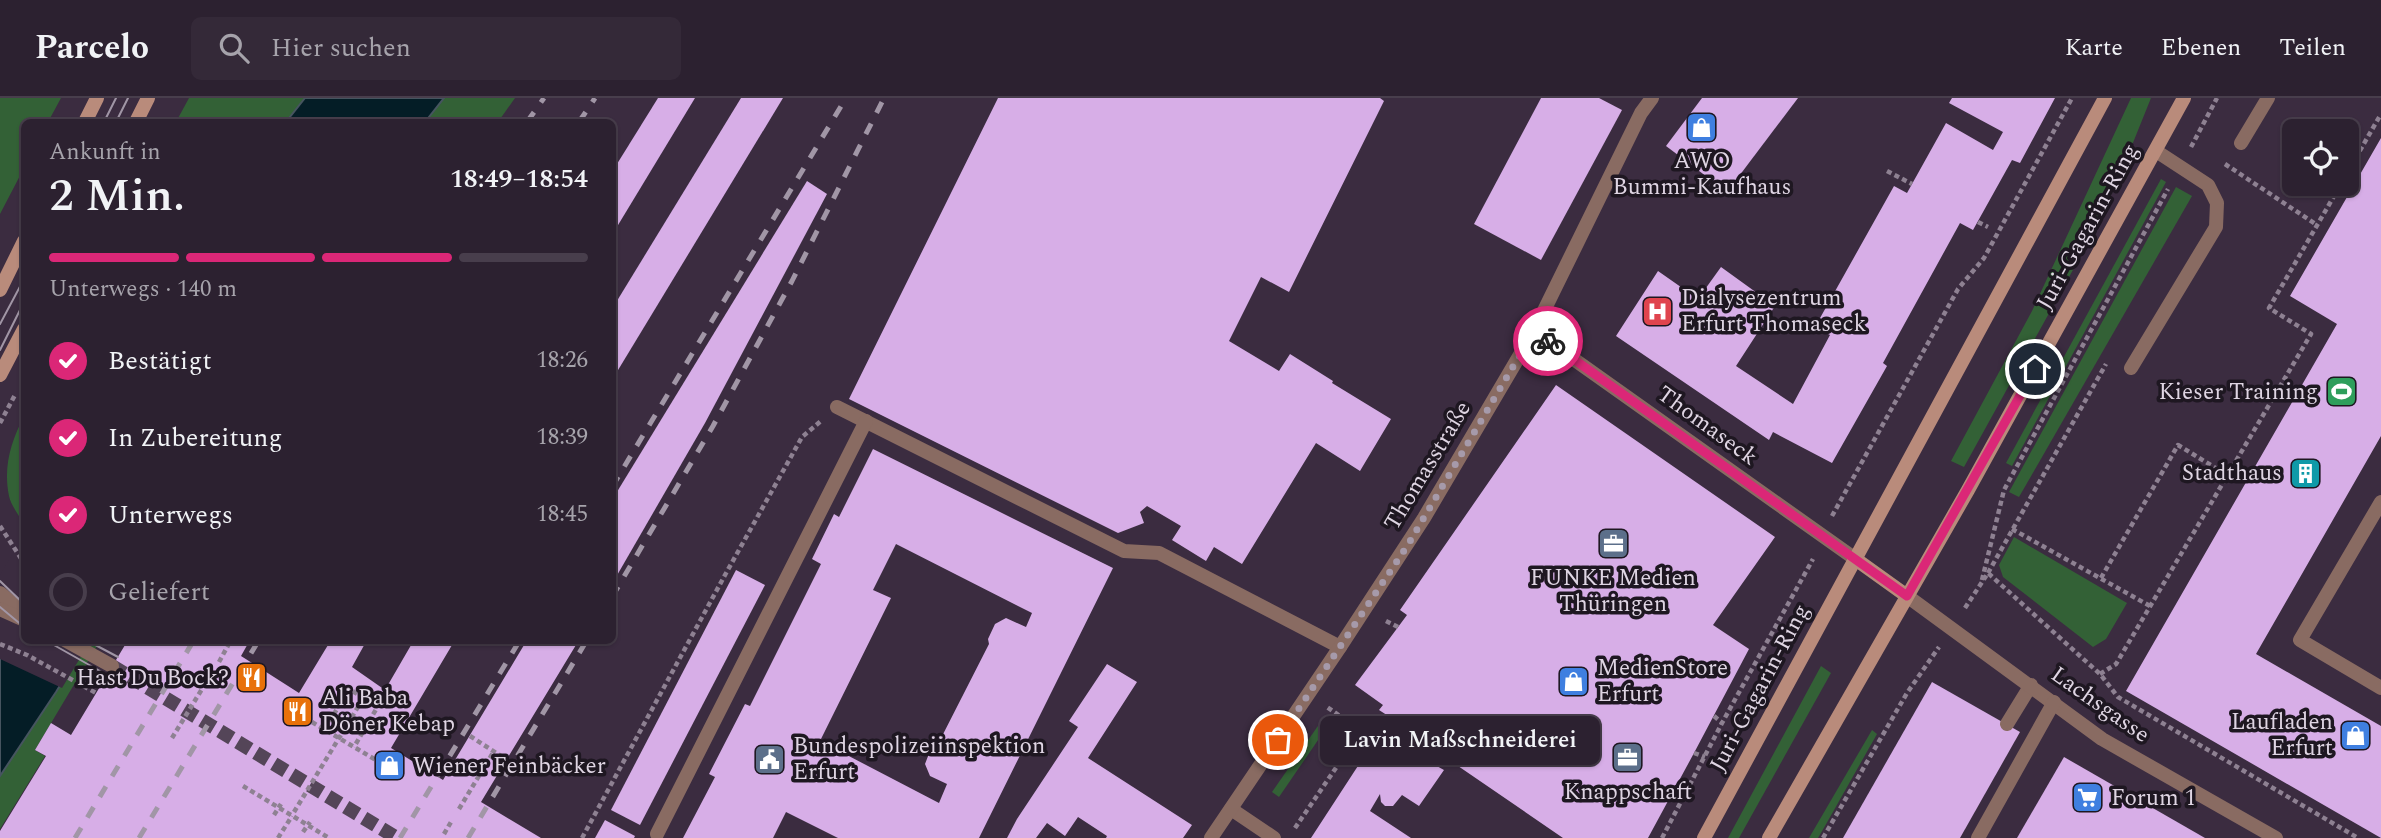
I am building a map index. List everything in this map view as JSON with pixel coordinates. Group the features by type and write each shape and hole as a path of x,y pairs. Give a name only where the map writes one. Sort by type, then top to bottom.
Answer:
{"street":[{"path":"86,119 97,98"},
{"path":"138,119 148,98"},
{"name":"Thomasstraße","path":"1211,838 1340,648 1424,518 1534,331 1636,123 1653,98"},
{"name":"Juri-Gagarin-Ring","path":"1704,838 2105,98"},
{"name":"Juri-Gagarin-Ring","path":"1769,838 1968,490 2184,98"},
{"path":"2241,143 2268,98"},
{"path":"2131,369 2216,227 2217,203 2208,186 2156,151"},
{"path":"0,290 21,247"},
{"name":"Thomaseck","path":"1534,331 1854,558"},
{"path":"0,375 21,335"},
{"path":"838,407 1124,551 1159,554 1340,648"},
{"path":"657,834 866,421"},
{"path":"2381,502 2300,640 2381,688"},
{"path":"1854,558 1907,596"},
{"path":"0,593 21,610"},
{"name":"Lachsgasse","path":"1907,596 2102,739 2276,838"},
{"path":"0,609 21,619"},
{"path":"72,644 112,666"},
{"path":"2007,724 2031,685"},
{"path":"1978,838 2054,702"},
{"path":"1231,808 1274,838"}],"path":[{"path":"1662,838 1722,723 1810,566 1821,535 1958,289 1984,258 2072,98"},
{"path":"1981,584 2004,490 2217,98"},
{"path":"2359,152 2381,114"},
{"path":"2225,164 2317,225"},
{"path":"1887,171 1912,184"},
{"path":"2100,674 2116,664 2311,334 2269,308 2333,196"},
{"path":"1978,222 1989,227"},
{"path":"1823,838 1907,693 1988,573 2106,364"},
{"path":"0,423 18,389"},
{"path":"582,838 803,437 838,407"},
{"path":"2101,579 2178,445 2227,475"},
{"path":"0,526 21,558"},
{"path":"2012,529 2150,606"},
{"path":"1988,573 2100,674 2118,697 2358,838"},
{"path":"0,644 27,655 96,692"},
{"path":"219,662 229,644"},
{"path":"172,738 210,676"},
{"path":"325,729 349,689 378,706 354,747"},
{"path":"1289,838 1361,731 1309,694"},
{"path":"278,838 363,697"},
{"path":"289,709 381,763"},
{"path":"1714,716 1722,723"},
{"path":"470,736 507,760"},
{"path":"460,809 494,751"},
{"path":"1694,753 1705,757"},
{"path":"243,786 329,838"},
{"path":"274,815 281,804"},
{"path":"303,832 310,822"},
{"path":"444,834 452,822"}],"green space":[{"path":"0,98 61,98 50,119 21,119 21,174 0,214"},
{"path":"189,98 305,98 288,119 178,119"},
{"path":"444,98 515,98 500,119 427,119"},
{"path":"2131,98 2151,98 2116,185 2074,268 1964,467 1951,461 2032,311"},
{"path":"2161,179 2166,182 2012,466 2006,463"},
{"path":"2176,187 2192,196 2019,497 2009,492"},
{"path":"21,422 21,520 10,500 7,485 8,464"},
{"path":"2014,537 2127,603 2106,639 2093,647 2003,577 1999,565"},
{"path":"85,644 98,644 35,750 45,756 0,829 0,776"},
{"path":"1821,666 1831,673 1739,838 1728,838"},
{"path":"1320,723 1327,727 1279,797 1272,792"},
{"path":"1872,730 1877,734 1818,838 1809,838"}],"water":[{"path":"305,98 444,98 427,119 288,119"},
{"path":"21,546 21,644 85,644 0,776 0,582"}],"pier":[{"path":"21,540 21,644 89,644 62,688 0,659 0,575"}],"building":[{"path":"658,98 695,98 616,228 616,166"},
{"path":"741,98 783,98 616,373 616,302"},
{"path":"998,98 1380,98 1384,101 1289,292 1261,277 1229,341 1279,371 1290,354 1391,419 1360,471 1316,443 1242,564 1214,547 1206,561 1172,540 1181,526 1147,506 1140,512 1144,523 1118,533 849,399"},
{"path":"1541,98 1599,98 1622,110 1541,260 1474,224"},
{"path":"1702,98 1798,98 1727,192 1666,146"},
{"path":"1952,98 2055,98 2020,163 2012,160 1973,230 1960,223 1883,363 1887,366 1832,463 1773,432 1769,440 1616,336 1658,271 1698,299 1721,267 1775,306 1736,366 1793,404 1830,335 1815,327 1894,186 1907,193 1946,123 1993,150 2003,132 1949,103"},
{"name":"Stadthaus","path":"2381,138 2381,436 2256,654 2381,726 2381,838 2126,691 2337,324 2290,296 2348,196 2359,196 2359,176"},
{"path":"807,181 827,194 705,423 616,577 616,493"},
{"path":"1556,385 1775,537 1713,625 1749,649 1694,753 1648,838 1563,838 1442,755 1435,765 1444,770 1419,806 1402,795 1393,806 1385,806 1381,802 1380,794 1370,811 1411,838 1311,838 1382,729 1387,733 1396,721 1379,710 1383,705 1355,685 1407,615 1400,610"},
{"path":"873,449 1113,568 979,838 838,838 786,812 773,838 683,838 715,777 709,774 745,704 750,706 821,564 812,559 834,514 839,517","holes":["896,544 1032,613 1026,627 1006,618 995,624 988,639 989,644 936,748 930,751 925,764 930,776 947,784 939,803 820,741 891,598 873,590"]},
{"path":"736,570 765,585 640,825 611,810"},
{"path":"126,644 248,644 241,656 299,693 329,644 365,644 352,667 385,690 412,644 453,644 391,748 443,780 525,644 577,644 481,802 541,838 0,838 0,831 46,756 35,750 51,723 71,735"},
{"path":"1107,664 1137,682 1088,758 1192,825 1183,838 1106,838 1107,836 1078,817 1065,836 1047,823 1036,838 1007,838 1078,727 1069,721"},
{"path":"1932,682 2020,732 1960,838 1843,838"},
{"name":"Forum 1","path":"2064,757 2205,838 2017,838"},
{"path":"605,820 635,836 634,838 595,838"}],"tunnel":[{"path":"112,666 397,838"}],"tram line":[{"path":"106,119 116,98"},
{"path":"118,119 128,98"},
{"path":"0,324 21,285"},
{"path":"0,350 21,308"},
{"path":"0,581 21,601"},
{"path":"0,607 21,624"},
{"path":"52,644 107,675"},
{"path":"94,644 118,657"}],"railway":[{"path":"529,119 544,98"},
{"path":"581,119 595,98"},
{"path":"616,480 846,98"},
{"path":"616,590 713,426 792,281 884,98"},
{"path":"75,838 192,644"},
{"path":"139,838 257,644"},
{"path":"400,838 518,644"},
{"path":"468,838 585,644"}],"way so far":[{"path":"1278,740 1409,543 1534,331 1548,341"}],"place":[{"name":"AWO Bummi-Kaufhaus","path":"1702,127"},
{"name":"Dialysezentrum Erfurt Thomaseck","path":"1658,311"},
{"name":"Kieser Training","path":"2341,392"},
{"name":"Stadthaus","path":"2305,473"},
{"name":"FUNKE Medien Thüringen","path":"1613,544"},
{"name":"Hast Du Bock?","path":"252,678"},
{"name":"MedienStore Erfurt","path":"1574,681"},
{"name":"Ali Baba Döner Kebap","path":"298,711"},
{"name":"Laufladen Erfurt","path":"2356,735"},
{"name":"Lavin Maßschneiderei","path":"1278,740"},
{"name":"Knappschaft","path":"1628,758"},
{"name":"Bundespolizeiinspektion Erfurt","path":"770,759"},
{"name":"Wiener Feinbäcker","path":"390,766"},
{"name":"Forum 1","path":"2088,798"}],"route":[{"path":"1548,341 1907,596 2035,369"}]}
